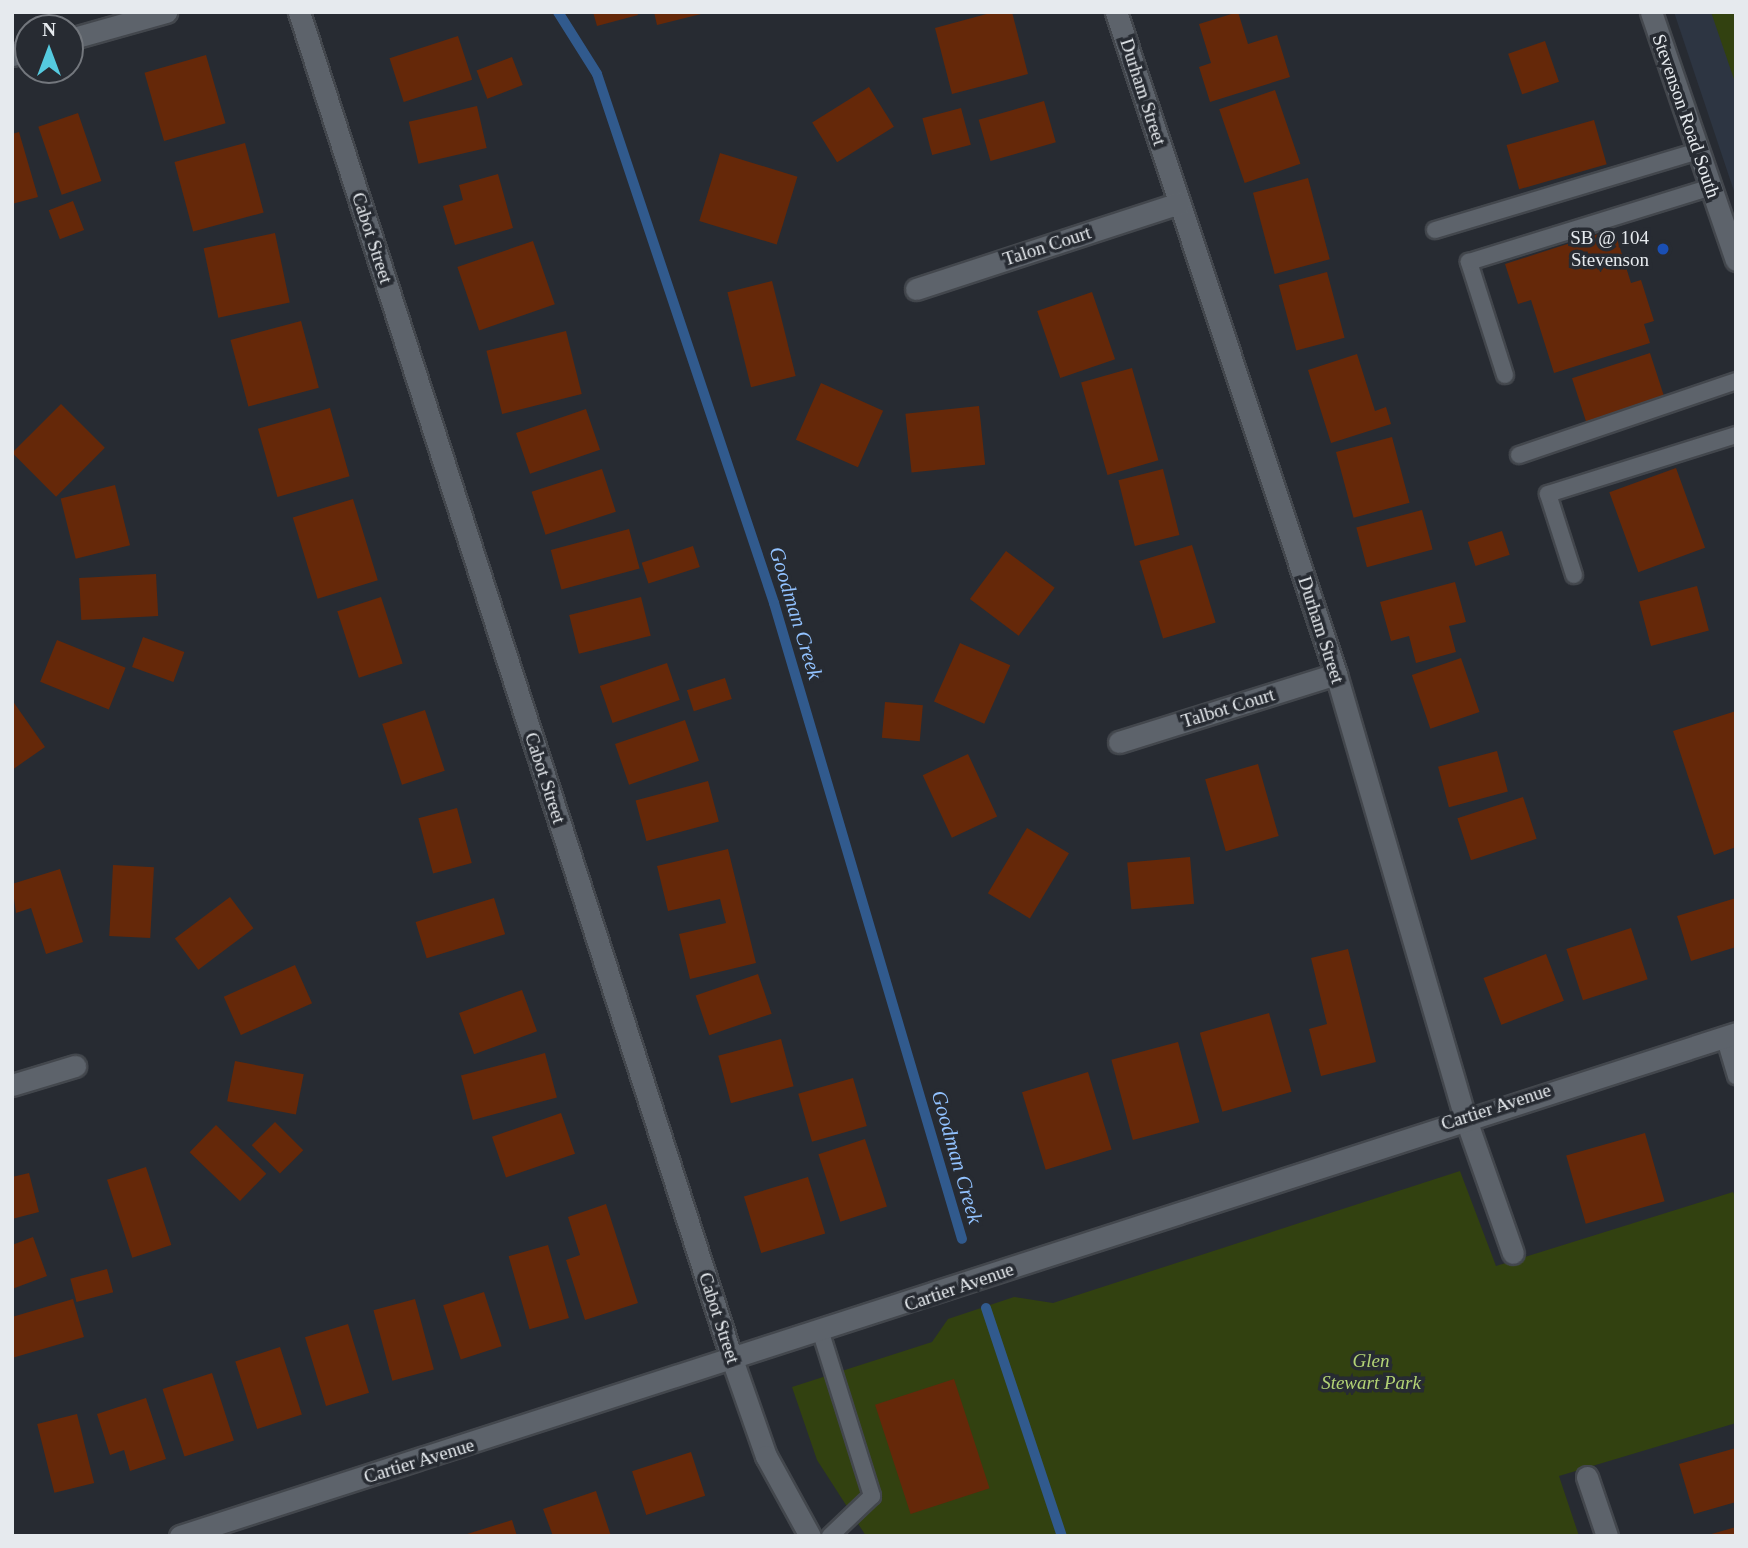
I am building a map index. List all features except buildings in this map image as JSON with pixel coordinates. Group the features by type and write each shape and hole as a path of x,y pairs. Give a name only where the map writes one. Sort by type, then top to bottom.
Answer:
{"street":[{"path":"84,35 166,12"},
{"name":"Cabot Street","path":"299,12 733,1362 766,1456 810,1536"},
{"name":"Durham Street","path":"1116,12 1336,674 1465,1117 1513,1253"},
{"name":"Stevenson Road South","path":"1651,12 1736,260"},
{"name":"Talon Court","path":"916,289 1179,203"},
{"name":"Talbot Court","path":"1119,742 1336,674"},
{"name":"Cartier Avenue","path":"180,1536 733,1362 1465,1117 1730,1035"},
{"path":"12,1085 75,1066"},
{"path":"1587,1477 1607,1536"}],"lane":[{"path":"1435,230 1698,151"},
{"path":"1505,375 1469,262 1711,187"},
{"path":"1519,455 1736,381"},
{"path":"1574,575 1548,494 1736,435"},
{"path":"1730,1035 1736,1076"},
{"path":"821,1333 872,1496 830,1536"}],"shaded area":[{"path":"1674,12 1736,12 1736,197"}],"green space":[{"path":"1711,12 1736,12 1736,85"},
{"name":"Glen Stewart Park","path":"1460,1171 1496,1266 1733,1192 1736,1199 1736,1423 1559,1476 1579,1536 866,1536 817,1460 792,1387 932,1342 948,1319 1014,1297 1053,1303"}],"waterway":[{"name":"Goodman Creek","path":"558,12 597,74 774,603 962,1239"},
{"name":"Goodman Creek","path":"986,1308 1062,1536"}],"place":[{"name":"SB @ 104 Stevenson","path":"1663,249"}]}
